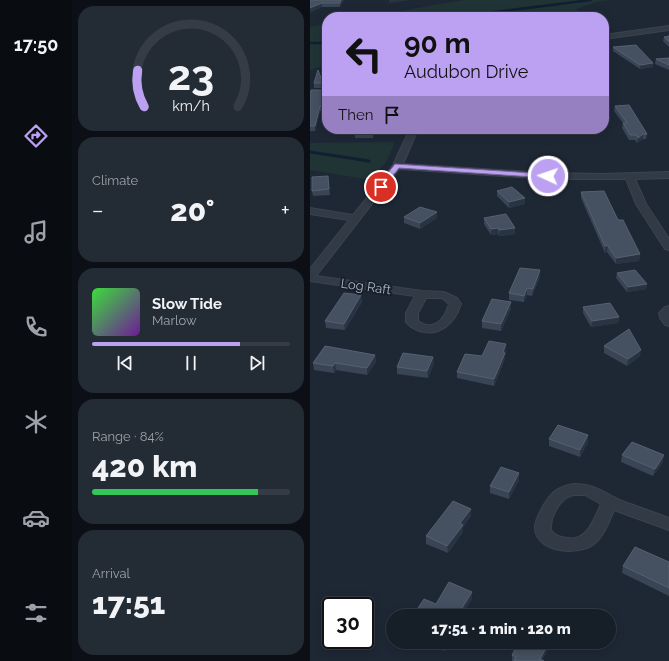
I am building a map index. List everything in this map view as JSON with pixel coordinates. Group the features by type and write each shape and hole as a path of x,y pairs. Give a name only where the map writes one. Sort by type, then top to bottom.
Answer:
{"street":[{"path":"609,36 669,28"},
{"path":"310,277 397,166 412,134"},
{"path":"397,166 548,176 669,175"},
{"path":"629,176 641,204 669,247"},
{"path":"310,211 356,218"},
{"name":"Log Raft","path":"310,277 422,294"},
{"path":"669,309 665,313 669,322"},
{"path":"610,502 669,524"}],"green space":[{"path":"465,0 612,0 596,2 576,9 578,12 394,12"},
{"path":"322,25 322,66 310,70 310,27"},
{"path":"395,142 386,162 371,180 310,170 310,143"}],"building":[{"path":"310,0 341,0 340,3 322,3 310,8"},
{"path":"669,36 669,42 664,37"},
{"path":"636,45 653,63 640,65 613,47"},
{"path":"669,58 669,65 656,59"},
{"path":"318,70 322,83 314,83"},
{"path":"311,90 322,90 322,106 320,106 315,126 310,126"},
{"path":"629,105 647,134 643,134 638,138 636,135 630,135 623,123 627,123 615,106"},
{"path":"328,176 329,189 312,191 312,177"},
{"path":"512,187 525,198 509,202 497,191"},
{"path":"604,191 618,220 623,220 640,254 616,258 608,246 605,246 581,192"},
{"path":"420,207 437,212 420,223 404,217"},
{"path":"506,214 515,228 499,230 498,228 491,229 484,218"},
{"path":"520,268 540,270 533,289 527,288 524,296 509,293"},
{"path":"635,270 647,284 628,287 617,273"},
{"path":"344,293 361,295 344,324 325,321"},
{"path":"492,299 511,302 501,324 482,321"},
{"path":"610,303 619,317 592,321 583,307"},
{"path":"629,329 641,350 628,359 604,346"},
{"path":"489,341 506,344 503,352 505,353 494,379 457,372 465,354 482,356"},
{"path":"325,346 375,355 367,368 335,363 333,366 313,363"},
{"path":"403,353 433,357 427,371 397,367"},
{"path":"558,425 588,435 580,450 549,439"},
{"path":"632,442 664,455 655,469 622,455"},
{"path":"501,467 519,473 509,492 490,486"},
{"path":"453,501 471,509 460,523 463,525 447,546 426,536"},
{"path":"635,547 669,562 669,588 623,566"},
{"path":"449,582 472,592 462,608 466,609 417,609 424,599 436,604"},
{"path":"515,649 545,649 540,659 544,661 514,661 516,657 512,655"}],"waterway":[{"path":"495,12 591,0"},
{"path":"310,43 322,43"},
{"path":"310,152 369,161"}],"route":[{"path":"381,187 397,166 548,176"}]}
